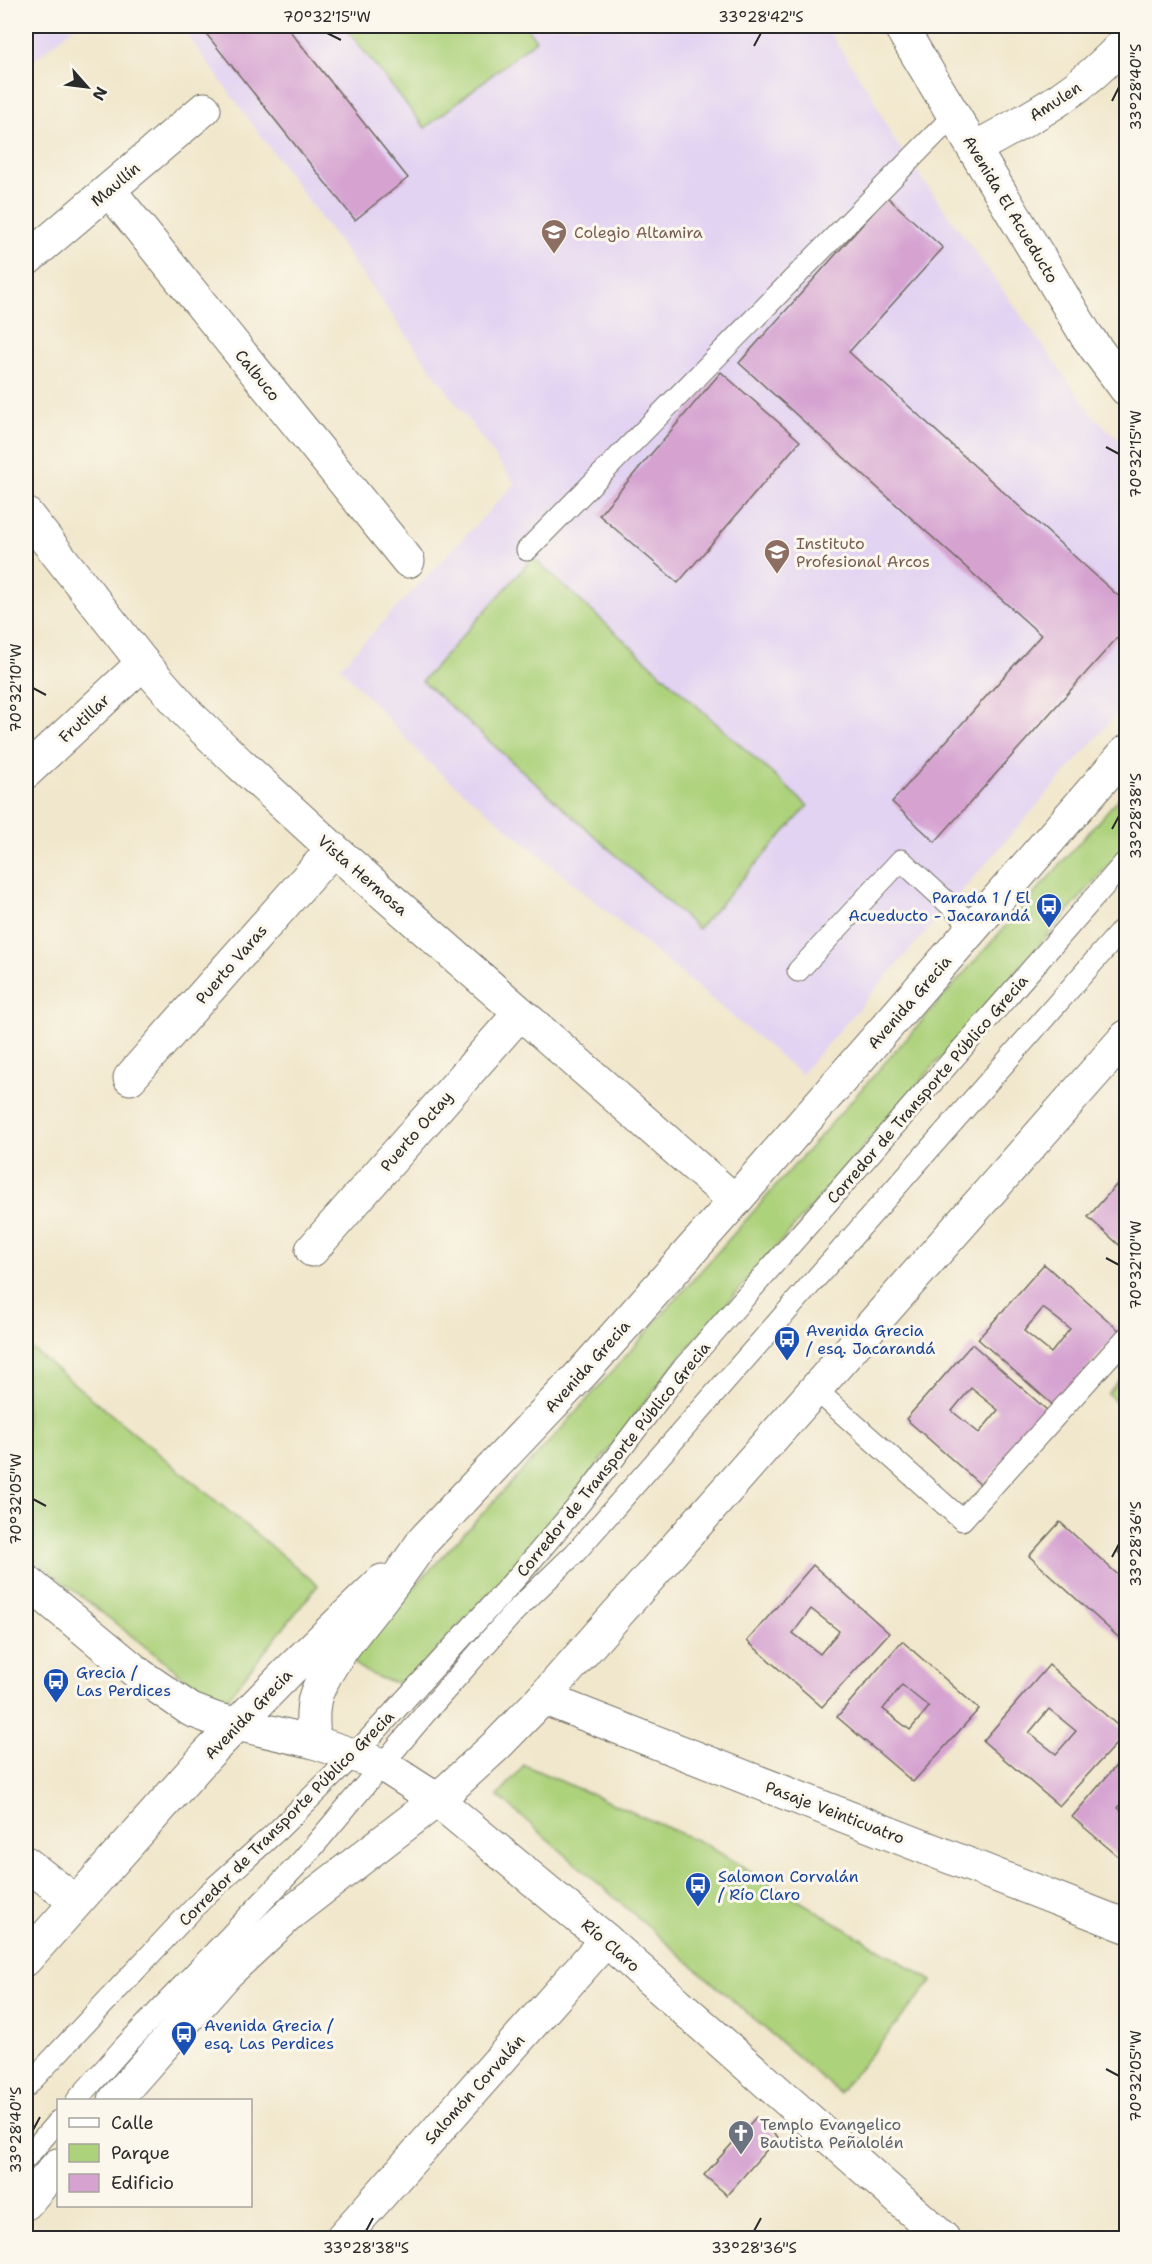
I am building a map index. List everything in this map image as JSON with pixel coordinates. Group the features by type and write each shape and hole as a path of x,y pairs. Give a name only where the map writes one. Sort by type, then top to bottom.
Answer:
{"street":[{"name":"Avenida El Acueducto","path":"900,26 1086,335 1126,389"},
{"name":"Amulen","path":"975,148 1062,98 1096,74 1126,41"},
{"name":"Maullín","path":"26,260 204,108"},
{"name":"Calbuco","path":"109,190 408,561"},
{"name":"Vista Hermosa","path":"26,514 143,663 189,715 222,747 333,849 735,1201"},
{"name":"Frutillar","path":"26,772 143,663"},
{"name":"Avenida Grecia","path":"26,1959 207,1755 290,1670 424,1540 583,1372 1126,752"},
{"name":"Puerto Varas","path":"130,1078 333,849"},
{"name":"Puerto Octay","path":"312,1250 520,1013"},
{"path":"116,2099 227,1973 284,1920 437,1800 498,1744 543,1698 1126,1037"},
{"path":"314,1742 313,1715 317,1692 348,1641 424,1540"},
{"name":"Río Claro","path":"26,1581 140,1675 190,1710 237,1724 314,1742 369,1760 437,1800 606,1940 943,2238"},
{"name":"Pasaje Veinticuatro","path":"543,1698 1126,1926"},
{"path":"26,1863 76,1902"},
{"name":"Salomón Corvalán","path":"342,2238 606,1940"},
{"path":"26,2203 57,2166"}],"lane":[{"path":"527,550 954,115"},
{"path":"798,971 901,860 974,927"},
{"name":"Corredor de Transporte Público Grecia","path":"78,2099 123,2048 269,1898 369,1760 581,1502 683,1368 1126,861"},
{"name":"Corredor de Transporte Público Grecia","path":"26,2086 207,1894 278,1830 369,1760 429,1709 499,1629 575,1552 1126,925"},
{"path":"815,1389 962,1520 1126,1338"},
{"path":"26,2158 57,2122"}],"shaded area":[{"path":"26,26 75,26 26,67"},
{"name":"Instituto Profesional Arcos","path":"181,26 825,26 872,96 892,137 1092,414 1126,447 1126,704 801,1074 427,761 340,667 515,484"}],"green space":[{"path":"344,26 525,26 536,40 425,128"},
{"path":"533,558 808,806 698,929 422,681"},
{"path":"1126,790 1126,845 670,1369 549,1529 406,1683 378,1678 354,1663 362,1643 563,1427"},
{"path":"26,1344 318,1585 221,1706 26,1553"},
{"path":"1126,1373 1126,1410 1108,1394"},
{"path":"524,1765 705,1844 932,1981 839,2093 498,1796"}],"building":[{"path":"200,26 286,26 408,178 355,220"},
{"path":"887,197 943,248 849,352 1126,603 1126,628 935,842 892,802 1041,635 739,363"},
{"path":"721,372 800,441 678,583 599,515"},
{"path":"1126,1174 1126,1251 1088,1217"},
{"path":"1044,1264 1120,1331 1054,1406 978,1339","holes":["1043,1308 1070,1329 1051,1353 1024,1331"]},
{"path":"972,1344 1048,1411 982,1486 906,1419","holes":["971,1388 998,1410 979,1433 952,1411"]},
{"path":"1060,1522 1126,1582 1126,1644 1029,1556"},
{"path":"1126,1542 1126,1560 1118,1552"},
{"path":"813,1565 889,1633 822,1707 747,1641","holes":["811,1609 839,1631 820,1654 793,1633"]},
{"path":"902,1641 979,1709 913,1782 837,1717","holes":["902,1685 929,1707 910,1730 883,1709"]},
{"path":"1049,1665 1126,1733 1059,1806 983,1741","holes":["1049,1709 1076,1731 1056,1754 1029,1733"]},
{"path":"1126,1754 1126,1798 1118,1808 1126,1815 1126,1863 1072,1817"},
{"name":"Templo Evangelico Bautista Peñalolén","path":"756,2117 778,2137 727,2195 704,2175"}],"place":[{"name":"Colegio Altamira","path":"554,255"},
{"name":"Instituto Profesional Arcos","path":"777,575"},
{"name":"Parada 1 / El Acueducto - Jacarandá","path":"1049,929"},
{"name":"Avenida Grecia / esq. Jacarandá","path":"787,1362"},
{"name":"Grecia / Las Perdices","path":"56,1704"},
{"name":"Salomon Corvalán / Río Claro","path":"698,1908"},
{"name":"Avenida Grecia / esq. Las Perdices","path":"184,2057"},
{"name":"Templo Evangelico Bautista Peñalolén","path":"741,2156"}]}
